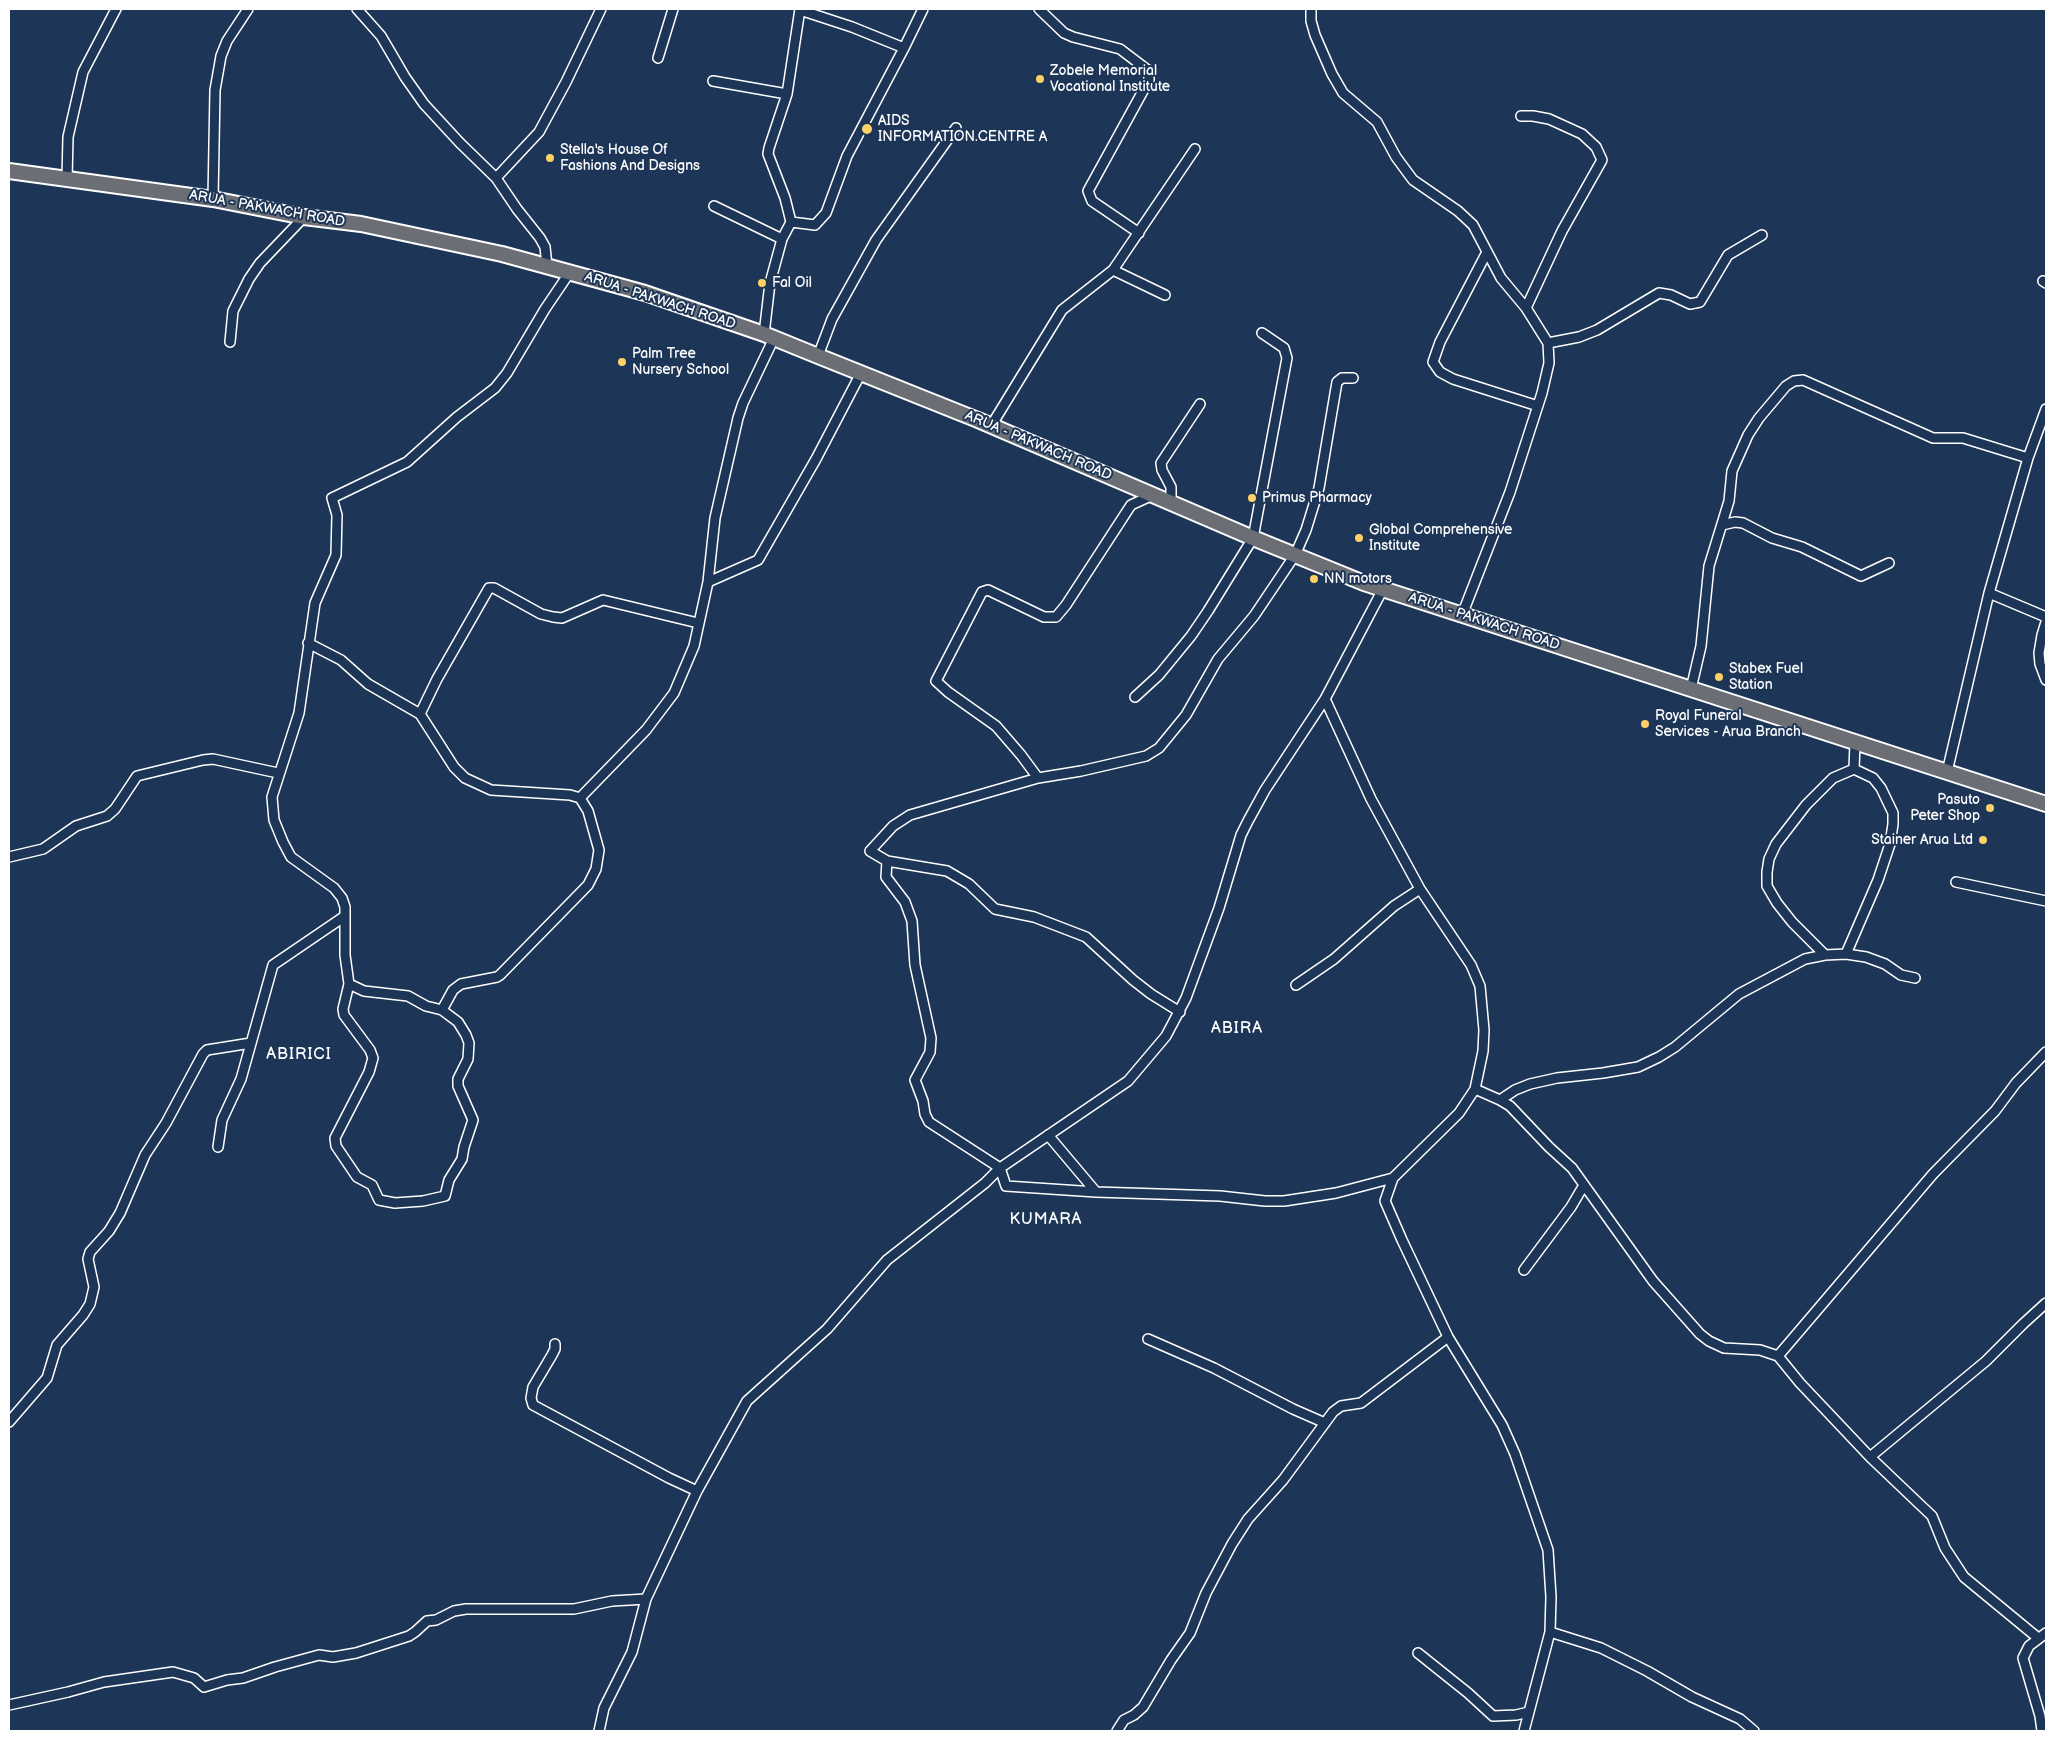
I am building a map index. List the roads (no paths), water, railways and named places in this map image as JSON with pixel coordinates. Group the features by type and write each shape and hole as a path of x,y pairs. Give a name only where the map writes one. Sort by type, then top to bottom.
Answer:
{"main road":[{"name":"ARUA - PAKWACH ROAD","path":"9,171 213,198 304,216 380,228 547,266 645,293 769,336 991,426 1253,538 1383,589 2046,804"}],"street":[{"path":"67,179 68,137 81,81 98,42 116,9"},
{"path":"213,198 215,90 221,56 227,41 248,9"},
{"path":"357,9 380,36 424,104 496,178 540,238 545,247 547,266"},
{"path":"496,178 539,132 566,82 601,9"},
{"path":"658,58 673,9"},
{"path":"791,222 815,224 826,213 847,156 923,9"},
{"path":"1039,9 1064,33 1120,49 1149,71 1149,80 1145,88 1088,191 1092,201 1139,233"},
{"path":"1311,9 1312,24 1321,49 1337,82 1352,100 1377,122 1396,157 1413,180 1463,214 1476,230 1508,288 1526,308 1548,343 1549,363 1538,406 1510,492 1462,615"},
{"path":"580,798 646,730 674,692 694,646 708,582 715,518 738,418 769,336 770,283 782,239 791,222 785,198 768,154 788,94 800,10 852,27 904,48"},
{"path":"712,81 788,94"},
{"path":"1522,116 1549,119 1582,134 1596,147 1602,160 1562,231 1526,308"},
{"path":"818,356 832,319 876,240 956,128"},
{"path":"991,426 1062,310 1114,270 1195,149"},
{"path":"714,206 782,239"},
{"path":"230,342 233,312 249,279 260,263 304,216"},
{"path":"1548,343 1579,337 1597,330 1659,294 1671,294 1690,304 1700,302 1728,255 1762,236"},
{"path":"1487,252 1440,342 1433,363 1440,372 1453,379 1538,406"},
{"path":"1114,270 1165,295"},
{"path":"349,984 364,991 408,996 426,1006 442,1010 458,1022 469,1043 468,1059 458,1079 458,1086 473,1120 462,1159 449,1180 445,1196 423,1201 385,1202 377,1198 372,1185 357,1177 341,1155 335,1138 369,1072 373,1058 370,1050 344,1015 343,1009 349,984 345,955 345,907 342,898 334,888 301,865 292,856 283,842 272,809 272,797 278,773 292,740 299,713 315,603 336,555 337,515 333,502 334,496 407,462 457,417 495,388 507,373 545,309 570,272"},
{"path":"1135,696 1159,675 1191,636 1253,538 1287,358 1284,348 1262,333"},
{"path":"708,582 758,560 835,426 861,373"},
{"path":"1180,1012 1133,980 1086,937 1034,917 995,909 969,884 947,871 887,861 870,851 893,826 923,811 957,803 1038,778 1146,756 1159,748 1186,715 1218,659 1254,616 1296,555 1319,488 1337,382 1343,377 1353,378"},
{"path":"1692,689 1701,646 1709,566 1729,501 1732,471 1748,435 1786,386 1796,380 1804,380 1933,438 1963,438 2028,458"},
{"path":"1171,502 1171,487 1162,470 1161,462 1200,404"},
{"path":"1947,772 1989,593 2028,458 2046,409"},
{"path":"1038,778 996,726 948,692 936,681 983,591 988,590 1044,617 1056,617 1066,605 1131,505 1153,495"},
{"path":"1722,525 1735,522 1743,523 1772,538 1802,546 1861,576 1888,563"},
{"path":"420,714 437,678 489,588 494,588 541,614 553,617 562,618 568,616 603,600 698,623"},
{"path":"599,1731 604,1708 632,1652 646,1600 697,1491 749,1399 827,1329 887,1260 977,1189 1000,1168 1128,1081 1160,1044 1180,1012 1219,908 1241,834 1262,796 1325,699 1383,589"},
{"path":"1989,593 2046,617"},
{"path":"2046,622 2039,653 2040,664 2046,680"},
{"path":"308,643 341,660 368,684 420,714 454,768 478,786 491,790 549,793 580,798 588,811 599,850 596,869 588,885 497,978 461,984 453,990 442,1010"},
{"path":"1325,699 1371,799 1420,889 1471,965 1480,986 1484,1030 1483,1050 1475,1089 1459,1113 1393,1178 1386,1199 1386,1205 1448,1337 1502,1425 1515,1454 1548,1550 1550,1569 1550,1632 1524,1731"},
{"path":"1854,769 1855,743"},
{"path":"9,857 43,849 76,826 107,816 115,809 137,776 213,759 278,773"},
{"path":"1825,955 1776,903 1767,886 1767,872 1776,844 1806,805 1833,778 1854,769 1873,778 1881,788 1893,813 1893,824 1890,844 1878,880 1846,954"},
{"path":"887,861 886,877 905,902 912,921 915,965 931,1038 930,1052 915,1080 923,1101 924,1114 929,1122 1000,1168 1006,1186 1096,1192 1220,1196 1265,1201 1336,1193 1393,1178"},
{"path":"1956,882 2046,901"},
{"path":"1296,985 1334,959 1394,906 1420,889"},
{"path":"218,1146 222,1120 242,1079 273,965 345,916"},
{"path":"1500,1100 1515,1090 1530,1084 1557,1078 1622,1070 1645,1064 1675,1047 1739,994 1805,959 1825,955 1846,954 1872,959 1901,975 1915,978"},
{"path":"9,1422 47,1378 57,1344 83,1315 90,1304 94,1287 88,1259 90,1252 109,1231 120,1213 145,1155 166,1122 203,1054 207,1050 251,1043"},
{"path":"1778,1356 1933,1174 1995,1111 2016,1083 2046,1052"},
{"path":"1475,1089 1500,1100 1516,1112 1543,1142 1565,1161 1653,1282 1700,1334 1709,1341 1724,1348 1760,1350 1778,1356 1800,1383 1870,1457 1932,1516 1945,1548 1964,1577 2038,1638"},
{"path":"1048,1135 1096,1192"},
{"path":"1524,1270 1584,1185"},
{"path":"1870,1457 1986,1361 2046,1303"},
{"path":"1117,1731 1124,1720 1134,1715 1143,1707 1171,1660 1190,1633 1206,1593 1232,1544 1248,1519 1283,1480 1337,1408 1361,1403 1448,1337"},
{"path":"1148,1339 1214,1368 1292,1409 1325,1423"},
{"path":"554,1344 555,1349 533,1387 531,1398 533,1405 697,1491"},
{"path":"9,1705 104,1682 173,1672 194,1678 204,1686 243,1678 275,1666 319,1655 333,1657 356,1653 409,1636 427,1621 436,1620 454,1611 466,1608 574,1609 612,1601 646,1600"},
{"path":"1550,1632 1601,1648 1692,1697 1733,1716 1754,1731"},
{"path":"2042,1731 2040,1716 2023,1658 2029,1646 2046,1633"},
{"path":"1418,1653 1468,1693 1493,1716 1516,1715 1529,1712"}],"place":[{"name":"Zobele Memorial Vocational Institute","path":"1040,79"},
{"name":"AIDS INFORMATION.CENTRE A","path":"867,129"},
{"name":"Stella's House Of Fashions And Designs","path":"550,158"},
{"name":"Fal Oil","path":"762,283"},
{"name":"Palm Tree Nursery School","path":"622,362"},
{"name":"Primus Pharmacy","path":"1252,498"},
{"name":"Global Comprehensive Institute","path":"1359,538"},
{"name":"NN motors","path":"1314,579"},
{"name":"Stabex Fuel Station","path":"1719,677"},
{"name":"Royal Funeral Services - Arua Branch","path":"1645,724"},
{"name":"Pasuto Peter Shop","path":"1990,808"},
{"name":"Stainer Arua Ltd","path":"1983,840"}],"district":[{"name":"ABIRA","path":"1237,1029"},
{"name":"ABIRICI","path":"299,1055"},
{"name":"KUMARA","path":"1046,1220"}]}
